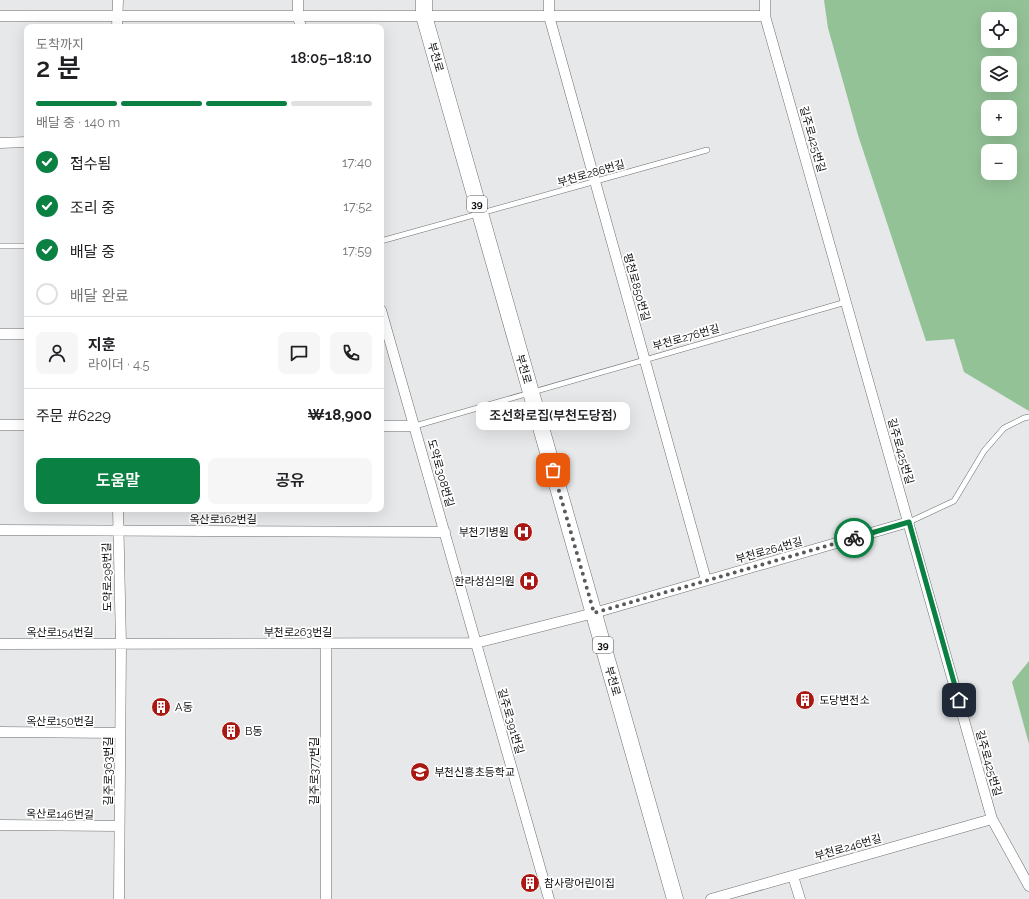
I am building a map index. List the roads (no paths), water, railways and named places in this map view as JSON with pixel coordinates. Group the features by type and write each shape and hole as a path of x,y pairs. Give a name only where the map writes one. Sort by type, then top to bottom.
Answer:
{"main road":[{"name":"부천로","path":"424,0 424,16 675,899"}],"street":[{"path":"117,22 118,0"},
{"path":"298,0 300,22"},
{"name":"평천로850번길","path":"549,0 549,16 646,359 706,580"},
{"name":"길주로425번길","path":"765,0 765,16 992,819 1029,886"},
{"path":"0,16 117,22 300,22 424,16 765,16"},
{"path":"0,143 24,142"},
{"path":"0,334 24,334"},
{"name":"도약로308번길","path":"384,335 414,426 476,643"},
{"path":"0,425 24,425"},
{"path":"384,426 414,426"},
{"name":"도약로298번길","path":"118,512 121,644"},
{"name":"부천로264번길","path":"476,643 594,613 909,522"},
{"name":"옥산로162번길","path":"0,530 445,532"},
{"name":"부천로263번길","path":"121,644 476,643"},
{"name":"길주로391번길","path":"476,643 549,899"},
{"name":"옥산로154번길","path":"0,644 121,644"},
{"name":"길주로363번길","path":"119,899 121,644"},
{"name":"길주로377번길","path":"326,644 326,899"},
{"name":"옥산로150번길","path":"0,732 120,733"},
{"name":"부천로246번길","path":"711,899 992,819"},
{"name":"옥산로146번길","path":"0,825 119,826"},
{"path":"793,876 800,899"}],"lane":[{"name":"부천로286번길","path":"384,240 707,150"},
{"path":"0,246 24,246"},
{"name":"부천로276번길","path":"414,426 846,302"},
{"name":"부천로264번길","path":"909,522 954,501 984,451 1004,428 1029,417"}],"place":[{"name":"조선화로집(부천도당점)","path":"553,470"},
{"name":"부천기병원","path":"523,532"},
{"name":"한라성심의원","path":"529,581"},
{"name":"도당변전소","path":"805,700"},
{"name":"A동","path":"161,707"},
{"name":"B동","path":"231,731"},
{"name":"부천신흥초등학교","path":"420,772"},
{"name":"참사랑어린이집","path":"530,883"}]}
